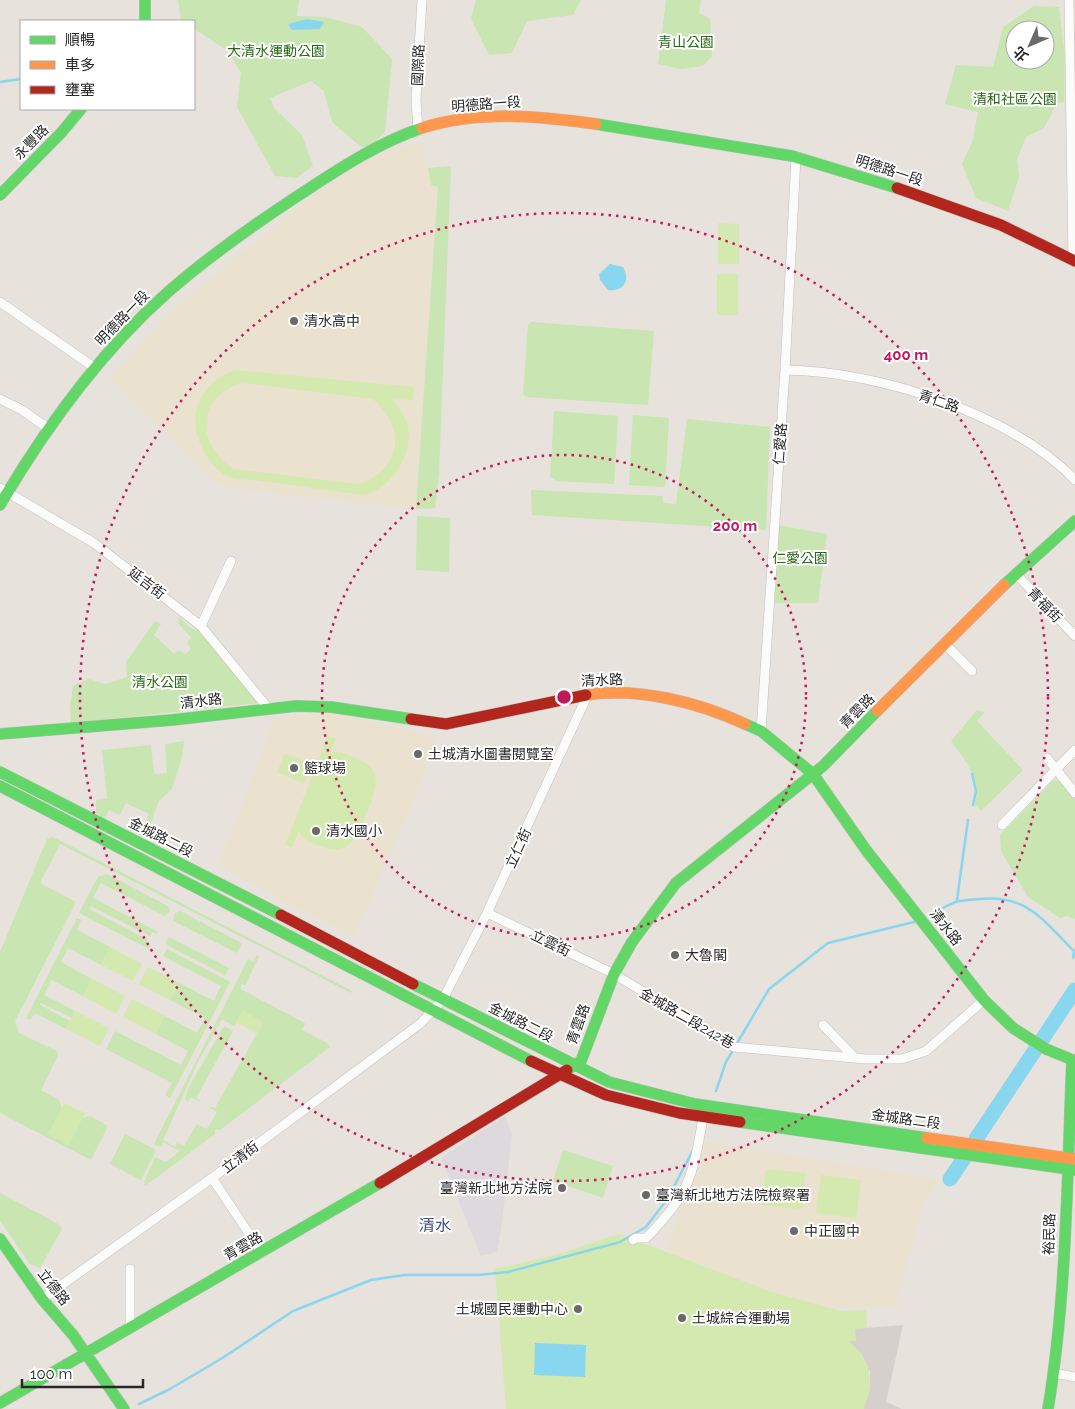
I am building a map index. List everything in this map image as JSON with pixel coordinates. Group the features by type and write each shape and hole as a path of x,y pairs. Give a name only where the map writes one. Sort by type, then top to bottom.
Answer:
{"street":[{"path":"145,0 145,20"},
{"name":"國際路","path":"418,131 416,100 422,0"},
{"path":"1069,1 1074,260"},
{"name":"永豐路","path":"0,195 61,134 80,110"},
{"name":"明德路一段","path":"0,504 4,490 95,368 117,342 154,305 229,243 351,161 418,131 447,121 499,115 591,121 796,157 910,192 1036,240 1074,260"},
{"name":"仁愛路","path":"761,731 785,370 796,157"},
{"path":"0,302 95,368"},
{"name":"青仁路","path":"785,370 827,373 946,402 1001,425 1050,457 1075,480"},
{"path":"0,399 22,410 49,429"},
{"name":"延吉街","path":"4,490 94,543 201,626 268,708"},
{"name":"青雲路","path":"0,1403 434,1153 581,1061 614,974 632,942 676,883 813,774 874,716 944,643 1075,521"},
{"path":"201,626 231,561"},
{"name":"青福街","path":"1016,574 1075,636"},
{"path":"944,643 972,671"},
{"name":"清水路","path":"0,734 172,720 268,708 331,707 446,724 588,694 617,692 664,698 728,716 761,731 813,774 866,850 984,1000 1013,1028 1049,1050 1073,1060"},
{"name":"立仁街","path":"443,999 487,913 588,694"},
{"path":"1002,825 1075,750"},
{"path":"1047,758 1075,793"},
{"name":"金城路二段","path":"0,772 574,1066 609,1082 695,1104 1071,1163"},
{"name":"金城路二段","path":"0,786 559,1076 606,1095 703,1118 1071,1163"},
{"name":"立雲街","path":"487,913 614,974"},
{"name":"金城路二段242巷","path":"614,974 734,1047 854,1057 902,1060 926,1051 984,1000"},
{"name":"立清街","path":"42,1299 212,1178 421,1022 443,999"},
{"path":"823,1025 854,1057"},
{"name":"裕民路","path":"1048,1409 1054,1373 1071,1163 1073,1060"},
{"path":"633,1240 636,1238 646,1238 670,1214 678,1202 689,1182 696,1159 703,1118"},
{"path":"212,1178 262,1253"},
{"name":"立德路","path":"0,1239 42,1299 86,1353 124,1409"},
{"path":"130,1270 130,1327"},
{"path":"1054,1373 1075,1377"}],"shaded area":[{"name":"清水高中","path":"422,141 431,185 438,186 416,509 224,487 213,479 109,378 179,304 319,191 363,164 398,148"},
{"name":"清水國小","path":"331,713 437,737 408,814 361,921 352,936 219,866 275,718"},
{"path":"505,1116 512,1134 502,1223 497,1252 481,1256 441,1158"},
{"name":"中正國中","path":"703,1141 938,1180 923,1202 896,1306 824,1306 772,1292 668,1252 679,1211 700,1170"},
{"path":"903,1325 886,1402 902,1409 864,1409 870,1389 870,1371 862,1354 849,1341 856,1341 855,1329"}],"green space":[{"name":"大清水運動公園","path":"178,0 299,0 297,16 325,17 362,27 392,59 385,132 372,145 361,147 332,122 324,91 311,81 270,98 274,108 302,135 313,166 296,178 275,176 237,107 241,73 228,51 195,30 195,20 181,20"},
{"path":"476,0 581,0 573,15 527,21 512,53 489,55 471,19"},
{"name":"青山公園","path":"666,0 701,0 699,13 710,19 712,56 703,66 680,69 658,64"},
{"name":"清和社區公園","path":"1034,6 1059,7 1065,59 1064,102 1057,103 1044,128 1026,137 1017,159 1019,177 1008,211 976,198 962,164 973,140 978,112 945,104 956,65 993,67 1003,27 1005,26 1005,70 1055,70 1055,20 1013,20"},
{"path":"451,166 439,473 435,508 416,509 438,187 431,185 428,168"},
{"path":"718,223 739,224 739,264 718,264"},
{"path":"717,274 738,274 738,315 717,315"},
{"path":"531,322 654,331 648,405 526,397 523,394 528,325"},
{"path":"235,370 414,387 413,400 393,399 405,417 409,431 408,443 400,465 385,484 375,491 364,495 228,477 218,470 206,456 198,439 195,421 198,405 205,392 221,376","holes":["243,383 373,399 384,410 391,422 395,434 395,446 391,458 384,468 374,477 359,484 233,469 222,460 210,444 207,434 208,412 213,402 231,387"]},
{"path":"554,411 618,416 614,484 556,481 550,476"},
{"path":"633,415 669,418 665,487 629,485"},
{"path":"687,419 770,427 766,530 532,515 531,490 663,496 663,503 676,504"},
{"path":"417,516 450,518 449,572 416,570"},
{"name":"仁愛公園","path":"778,525 827,534 818,603 774,603"},
{"name":"清水公園","path":"179,617 190,628 199,630 258,703 71,723 70,707 73,686 89,679 105,684 127,677 126,662 155,621 161,624 154,635 174,654 179,650 185,654 191,649 187,643 191,638 178,623"},
{"path":"977,710 985,712 977,721 1023,770 981,811 975,805 976,787 971,771 951,741"},
{"path":"328,736 336,739 330,753 340,752 356,758 367,764 374,772 376,781 367,813 351,843 342,849 324,848 311,843 299,831 292,847 285,845"},
{"path":"184,741 182,757 172,789 159,801 150,825 143,827 149,814 126,803 120,815 109,810 105,819 96,813 96,800 107,799 102,750 151,745 154,774 167,773 165,744"},
{"name":"籃球場","path":"285,753 312,765 304,784 277,772"},
{"path":"1054,780 1060,782 1075,799 1075,919 1067,916 1060,918 1028,897 1001,851 1000,835"},
{"path":"53,837 352,991 351,993 60,844 40,883 76,902 15,1021 19,1033 57,1051 58,1055 41,1090 59,1100 62,1108 49,1134 69,1145 82,1118 90,1116 108,1126 91,1160 0,1113 0,952 47,839"},
{"path":"107,874 168,906 170,911 165,916 101,883 93,898 158,932 157,934 152,932 150,936 91,906 89,909 148,940 146,944 151,946 149,949 79,913 98,877"},
{"path":"180,911 242,943 237,953 173,921 175,913"},
{"path":"77,918 81,920 77,930 110,947 101,965 68,948 61,962 92,979 83,996 51,980 44,995 75,1011 72,1018 41,1003 40,1005 70,1021 66,1029 35,1013 30,1020 26,1018"},
{"path":"169,937 229,968 225,975 165,944"},
{"path":"110,947 142,964 133,981 101,965"},
{"path":"167,949 230,982 170,1098 165,1095 172,1083 106,1049 115,1031 181,1065 188,1051 156,1034 165,1016 197,1033 205,1018 170,1000 179,983 214,1001 221,986 163,956"},
{"path":"257,955 259,957 245,985 242,984 240,989 305,1023 302,1030 326,1042 330,1047 220,1130 215,1129 215,1134 145,1186 144,1182 155,1157 166,1162 180,1151 163,1142 160,1147 154,1144 248,959 253,962","holes":["243,1011 263,1023 215,1108 207,1106 217,1112 207,1129 197,1124 184,1146 177,1143 175,1147 163,1140 198,1062 222,1019 234,1026"]},
{"path":"148,967 179,983 170,1000 139,984"},
{"path":"92,979 125,996 116,1014 83,996"},
{"path":"132,999 165,1016 156,1034 123,1017"},
{"path":"75,1011 109,1028 100,1046 66,1029"},
{"path":"243,1011 263,1022 255,1037 256,1033 238,1023 234,1026"},
{"path":"224,1026 233,1031 196,1098 201,1101 191,1097 188,1102 185,1098 189,1087"},
{"path":"64,1103 85,1113 69,1145 48,1134"},
{"path":"125,1134 156,1150 141,1180 110,1164"},
{"path":"563,1150 613,1166 603,1198 553,1181"},
{"path":"766,1169 805,1173 802,1209 762,1205"},
{"path":"821,1175 861,1180 856,1218 816,1213"},
{"path":"0,1193 60,1225 62,1229 40,1268 30,1264 0,1221"},
{"name":"土城綜合運動場","path":"619,1234 772,1292 841,1311 866,1310 870,1389 867,1409 506,1409 495,1269 562,1253"}],"water":[{"path":"307,19 324,22 320,29 292,30 288,24"},
{"path":"610,264 623,267 625,272 626,281 618,289 608,290 600,280 599,274"},
{"path":"535,1343 586,1345 585,1377 534,1375"}],"waterway":[{"path":"0,82 20,79"},
{"path":"972,774 976,791 973,805"},
{"path":"957,900 968,820"},
{"path":"943,908 952,903 980,899 1011,901 1023,906 1043,920 1074,951 1073,958"},
{"path":"716,1091 726,1062 769,989 828,943 914,922"},
{"path":"976,1139 1075,990"},
{"path":"950,1179 971,1148"},
{"path":"139,1404 170,1389 224,1357 293,1311 371,1280 404,1275 478,1275 508,1272 620,1242 646,1227 668,1198 693,1150"}],"traffic: fast":[{"path":"145,0 145,20"},
{"path":"0,195 61,133 80,110"},
{"path":"596,124 792,156 897,188"},
{"path":"0,505 55,419 97,365 143,315 168,292 230,242 326,177 389,141 422,128"},
{"path":"1004,585 1075,521"},
{"path":"0,734 172,720 296,706 331,707 411,719"},
{"path":"567,1070 581,1061 614,974 632,942 676,883 823,766 877,711"},
{"path":"745,724 761,731 813,774 866,850 984,1000 1013,1028 1046,1049 1075,1061"},
{"path":"0,772 281,915"},
{"path":"0,786 531,1061"},
{"path":"413,984 609,1082 695,1104 927,1138"},
{"path":"1048,1409 1063,1279 1072,1060"},
{"path":"740,1122 1075,1170"},
{"path":"0,1403 380,1183"},
{"path":"0,1239 42,1299 73,1335 124,1409"}],"traffic: slow":[{"path":"422,128 443,122 509,116 596,124"},
{"path":"877,711 1004,585"},
{"path":"586,695 626,693 667,698 708,709 745,724"},
{"path":"927,1138 1075,1159"}],"traffic: jam":[{"path":"897,188 1001,225 1075,261"},
{"path":"411,719 446,724 586,695"},
{"path":"281,915 413,984"},
{"path":"531,1061 606,1095 679,1113 740,1122"},
{"path":"380,1183 567,1070"}],"place":[{"name":"清水高中","path":"294,321"},
{"name":"土城清水圖書閱覽室","path":"418,754"},
{"name":"籃球場","path":"294,768"},
{"name":"清水國小","path":"316,831"},
{"name":"大魯閣","path":"675,955"},
{"name":"臺灣新北地方法院","path":"562,1188"},
{"name":"臺灣新北地方法院檢察署","path":"646,1195"},
{"name":"中正國中","path":"794,1231"},
{"name":"土城國民運動中心","path":"578,1309"},
{"name":"土城綜合運動場","path":"682,1318"}],"district":[{"name":"清水","path":"435,1225"}]}
